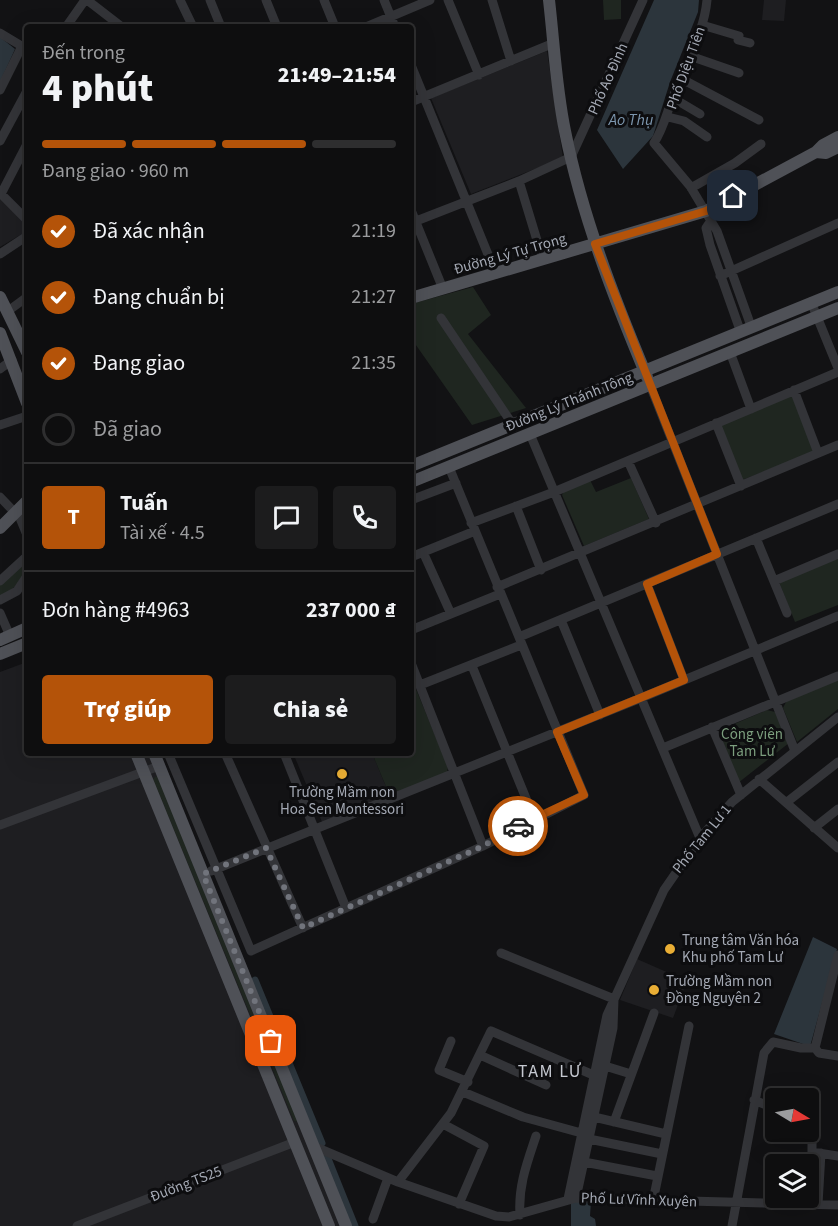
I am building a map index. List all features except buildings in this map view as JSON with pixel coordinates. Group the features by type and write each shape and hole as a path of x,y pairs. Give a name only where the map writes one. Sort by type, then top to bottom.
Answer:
{"main road":[{"path":"549,0 564,130 571,157 595,244 650,385"},
{"name":"Đường Lý Tự Trọng","path":"414,297 595,244 708,216 816,152 826,153 838,145"},
{"name":"Đường Lý Thánh Tông","path":"414,465 838,292"},
{"path":"0,297 24,345"},
{"name":"Đường Lý Thánh Tông","path":"414,481 838,308"},
{"path":"0,333 24,394"},
{"path":"0,528 24,504"},
{"path":"5,638 24,629"},
{"path":"0,654 24,644"},
{"path":"137,756 329,1226"},
{"path":"155,756 346,1226"},
{"path":"295,1142 313,1146"}],"street":[{"path":"68,24 86,0 118,24"},
{"path":"180,0 192,24"},
{"path":"210,0 220,24"},
{"path":"266,0 276,24"},
{"path":"324,0 334,24"},
{"path":"384,0 394,24"},
{"path":"374,24 430,0"},
{"path":"448,0 480,75"},
{"path":"492,0 512,61"},
{"name":"Phố Ao Đình","path":"571,157 643,0"},
{"name":"Phố Diệu Tiên","path":"707,0 702,25 680,78 668,117 654,143 691,188 717,231 746,328"},
{"path":"702,25 739,36 738,40 750,43"},
{"path":"0,33 24,47 0,90"},
{"path":"414,101 554,43"},
{"path":"690,56 739,73"},
{"path":"414,72 496,274"},
{"path":"680,78 759,120"},
{"path":"2,134 24,96"},
{"path":"673,98 700,114"},
{"path":"668,117 684,121 707,137"},
{"path":"691,188 735,163 761,144"},
{"path":"414,222 519,181 571,157"},
{"path":"23,160 0,194 24,217"},
{"path":"519,181 543,260"},
{"name":"Phố Diệu Tiên","path":"708,216 706,228 720,276 746,328"},
{"path":"720,276 838,223"},
{"path":"414,224 443,289"},
{"path":"0,254 24,238"},
{"path":"8,310 24,299"},
{"path":"414,556 516,506 751,409 838,370 812,302"},
{"path":"441,318 513,425"},
{"path":"730,352 751,409"},
{"path":"0,369 12,360"},
{"path":"650,385 795,751"},
{"path":"794,390 818,453"},
{"path":"0,425 24,417"},
{"path":"716,423 741,486"},
{"path":"530,434 700,838"},
{"path":"414,629 541,570 838,445"},
{"path":"628,460 656,523"},
{"path":"169,756 251,951 483,846 534,818 584,795 498,591 449,467"},
{"path":"414,499 456,483"},
{"path":"0,497 16,513 24,530"},
{"path":"420,685 472,666 561,620 602,602 836,505 838,517"},
{"path":"516,506 541,570"},
{"path":"756,538 787,613"},
{"path":"423,552 450,614"},
{"path":"774,581 838,554"},
{"path":"0,581 24,559"},
{"path":"0,600 15,593 24,580"},
{"path":"647,584 684,680"},
{"path":"0,613 5,638"},
{"path":"203,874 600,715 838,616"},
{"path":"561,620 600,715"},
{"path":"472,666 534,818"},
{"path":"414,670 483,846"},
{"path":"663,748 838,676"},
{"name":"Phố Tam Lư 1","path":"572,1198 584,1162 586,1136 594,1117 607,1015 662,895 700,838 741,795 838,717"},
{"path":"712,727 741,795"},
{"path":"226,756 303,928"},
{"path":"285,756 346,908"},
{"path":"787,802 838,762"},
{"path":"0,825 159,766"},
{"path":"759,780 837,846"},
{"path":"814,828 838,809"},
{"path":"501,953 614,999"},
{"path":"815,1048 838,955"},
{"name":"Phố Tam Lư 1","path":"572,1198 598,1077 605,1066 613,1028 614,999"},
{"path":"614,1122 654,1013"},
{"path":"653,1200 689,1026"},
{"path":"398,1182 443,1124 463,1092 491,1031 598,1077"},
{"path":"451,1041 439,1070 468,1083"},
{"path":"732,1226 764,1053 773,1042 801,1048 815,1048"},
{"path":"815,1048 819,1053 838,1056"},
{"path":"480,1055 546,1085"},
{"path":"605,1066 631,1074"},
{"path":"463,1092 523,1117 586,1136 662,1154"},
{"path":"754,1100 765,1104"},
{"path":"594,1117 666,1134"},
{"path":"443,1124 484,1146 459,1204"},
{"path":"520,1215 519,1198 524,1172 536,1136"},
{"name":"Đường TS25","path":"77,1226 295,1142"},
{"path":"812,1142 812,1152 838,1156"},
{"name":"Phố Lư Vĩnh Xuyên","path":"313,1146 398,1182 496,1216 520,1215 572,1198 765,1203"},
{"path":"819,1187 821,1153"},
{"path":"584,1162 657,1176"},
{"path":"373,1219 388,1178"},
{"name":"Phố Lư Vĩnh Xuyên","path":"819,1204 838,1204"}],"shaded area":[{"path":"764,0 786,0 784,21 762,20"},
{"path":"547,51 563,158 471,194 431,98"},
{"path":"0,199 24,222 24,233 0,247"},
{"path":"24,663 24,756 161,756 351,1226 0,1226 0,672"},
{"name":"Trường Mầm non Hoa Sen Montessori","path":"294,756 373,756 390,796 323,824"},
{"name":"Trường Mầm non Đồng Nguyên 2","path":"637,959 687,981 673,1018 620,1000"}],"green space":[{"path":"603,0 621,0 621,19 604,20"},
{"path":"473,287 491,315 468,334 526,408 472,425 414,342 414,303"},
{"path":"792,395 814,452 742,480 720,424"},
{"path":"589,478 596,492 631,478 649,519 584,546 562,495 565,489"},
{"path":"838,557 838,605 795,622 779,582"},
{"path":"24,564 24,575 19,583 0,597 0,585"},
{"name":"Công viên Tam Lư","path":"838,678 838,709 797,742 783,708 787,700"},
{"path":"414,684 448,767 447,773 390,796 373,756 414,756"},
{"name":"Công viên Tam Lư","path":"767,710 775,712 789,743 738,783 721,738 725,728"},
{"path":"156,776 298,1122 294,1121 153,779"}],"water":[{"name":"Ao Thụ","path":"654,0 699,0 698,12 670,82 653,136 623,169 597,130"},
{"path":"0,37 15,49 0,82"},
{"path":"813,937 837,949 809,1046 774,1034"},
{"path":"571,1199 591,1201 590,1216 595,1219 596,1226 571,1226"}],"waterway":[{"path":"255,980 322,1143"},
{"path":"327,1156 355,1226"}],"way so far":[{"path":"271,1041 203,874 266,848 303,928 483,846 518,826"}],"place":[{"name":"Trường Mầm non Hoa Sen Montessori","path":"342,774"},
{"name":"Trung tâm Văn hóa Khu phố Tam Lư","path":"670,949"},
{"name":"Trường Mầm non Đồng Nguyên 2","path":"654,990"}],"district":[{"name":"TAM LƯ","path":"550,1071"}],"route":[{"path":"518,826 584,795 557,732 684,680 647,584 717,554 595,244 706,211 733,196"}]}
